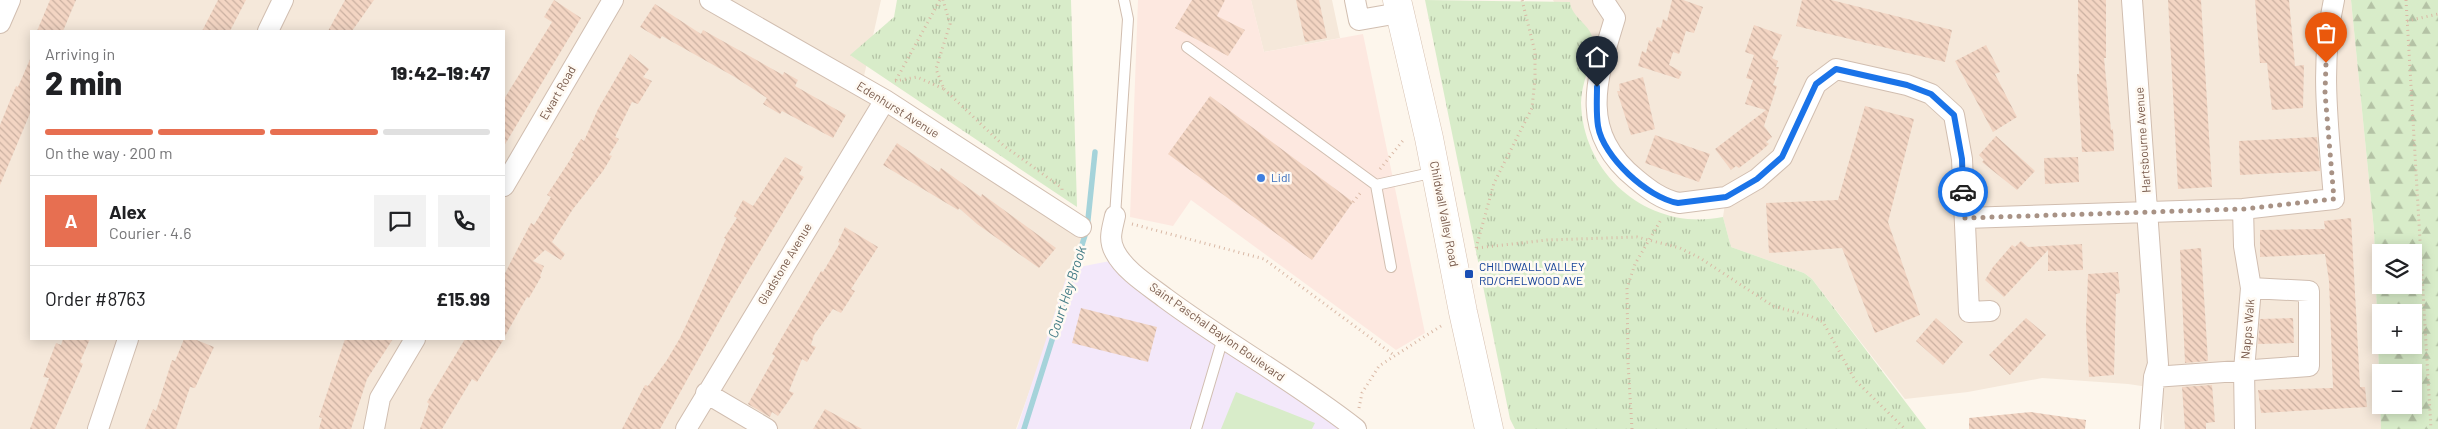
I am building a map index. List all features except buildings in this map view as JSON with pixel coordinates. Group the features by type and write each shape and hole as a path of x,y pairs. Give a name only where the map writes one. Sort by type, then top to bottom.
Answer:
{"main road":[{"name":"Childwall Valley Road","path":"1398,7 1436,172 1463,312 1489,429"}],"street":[{"path":"0,23 10,0"},
{"path":"268,30 283,0"},
{"name":"Ewart Road","path":"505,184 612,0"},
{"name":"Edenhurst Avenue","path":"710,0 885,100 1081,227"},
{"path":"1355,0 1359,20 1398,7"},
{"path":"1603,0 1615,18 1597,87 1598,127 1609,151 1624,170 1648,189 1671,202 1678,203 1726,197 1757,179 1782,157 1816,84 1836,69 1907,85 1931,94 1954,115 1962,159 1969,312 1990,311"},
{"name":"Hartsbourne Avenue","path":"2132,0 2158,364 2154,377 2150,429"},
{"path":"1964,218 2244,209 2334,199 2325,93 2326,33 2334,0"},
{"name":"Gladstone Avenue","path":"686,429 706,393 885,100"},
{"name":"Napps Walk","path":"2244,209 2244,246 2251,288 2244,370 2245,429"},
{"path":"1109,240 1115,216"},
{"name":"Saint Paschal Baylon Boulevard","path":"1109,240 1116,254 1132,273 1223,338 1329,408 1357,422"},
{"name":"Napps Walk","path":"2244,370 2309,366 2309,291 2251,288"},
{"path":"98,429 128,340"},
{"path":"374,429 380,398 414,340"},
{"path":"2154,377 2244,370"},
{"path":"706,393 767,429"}],"lane":[{"path":"1115,216 1128,19 1124,0"},
{"path":"1187,47 1373,183 1390,267"},
{"path":"1373,183 1436,172"},
{"path":"1196,429 1223,338"}],"path":[{"path":"885,100 941,0"},
{"path":"941,0 950,24 936,69 944,89"},
{"path":"1522,0 1535,52 1532,108 1494,183 1475,249 1595,237 1637,237 1680,248 1700,258 1773,306 1810,316 1823,322 1855,380 1864,392 1905,429"},
{"path":"2406,0 2431,429"},
{"path":"2407,21 2438,14"},
{"path":"895,81 917,77 944,89 1004,145 1062,188 1060,213"},
{"path":"968,111 973,107"},
{"path":"1354,202 1373,183 1423,115"},
{"path":"1632,429 1628,371 1627,288 1635,264 1671,202"},
{"path":"1109,240 1130,223 1264,259 1395,356"},
{"path":"1357,422 1362,393 1379,366 1463,312"}],"shaded area":[{"path":"0,0 881,0 860,94 1087,229 1016,429 0,429"},
{"path":"1138,0 1251,0 1264,52 1363,34 1425,333 1396,350 1191,200 1173,226 1130,217"},
{"path":"1251,0 1332,0 1340,38 1264,52"},
{"path":"1553,0 2351,0 2374,230 2374,244 2372,244 2372,294 2376,294 2377,304 2372,304 2372,354 2378,354 2379,364 2372,364 2372,414 2380,414 2381,429 2164,429 2162,389 2128,384 2042,378 1968,392 1905,399 1812,279 1804,273 1731,247 1723,217 1726,197 1678,195 1650,187 1601,126 1603,73 1587,67"},
{"path":"1110,261 1241,337 1350,429 1017,429 1069,269"}],"green space":[{"path":"897,0 1071,0 1077,207 850,55 894,17"},
{"path":"1425,0 1570,2 1574,13 1592,37 1591,58 1581,103 1585,130 1594,154 1608,176 1626,193 1647,207 1671,216 1696,219 1723,217 1731,247 1804,273 1812,279 1926,429 1515,429 1510,419"},
{"path":"2351,0 2438,0 2438,429 2381,429 2380,414 2422,414 2422,364 2379,364 2378,354 2422,354 2422,304 2377,304 2376,294 2422,294 2422,244 2374,244"},
{"path":"1236,392 1315,423 1312,429 1221,429"}],"waterway":[{"name":"Court Hey Brook","path":"1024,429 1087,229 1095,152"}],"way so far":[{"path":"1963,192 1964,218 2244,209 2334,199 2325,93 2326,63"}],"place":[{"name":"Lidl","path":"1261,178"},
{"name":"CHILDWALL VALLEY RD/CHELWOOD AVE","path":"1469,274"}],"route":[{"path":"1597,87 1598,127 1609,151 1624,170 1648,189 1671,202 1678,203 1726,197 1757,179 1782,157 1816,84 1836,69 1907,85 1931,94 1954,115 1962,159 1963,192"}]}
